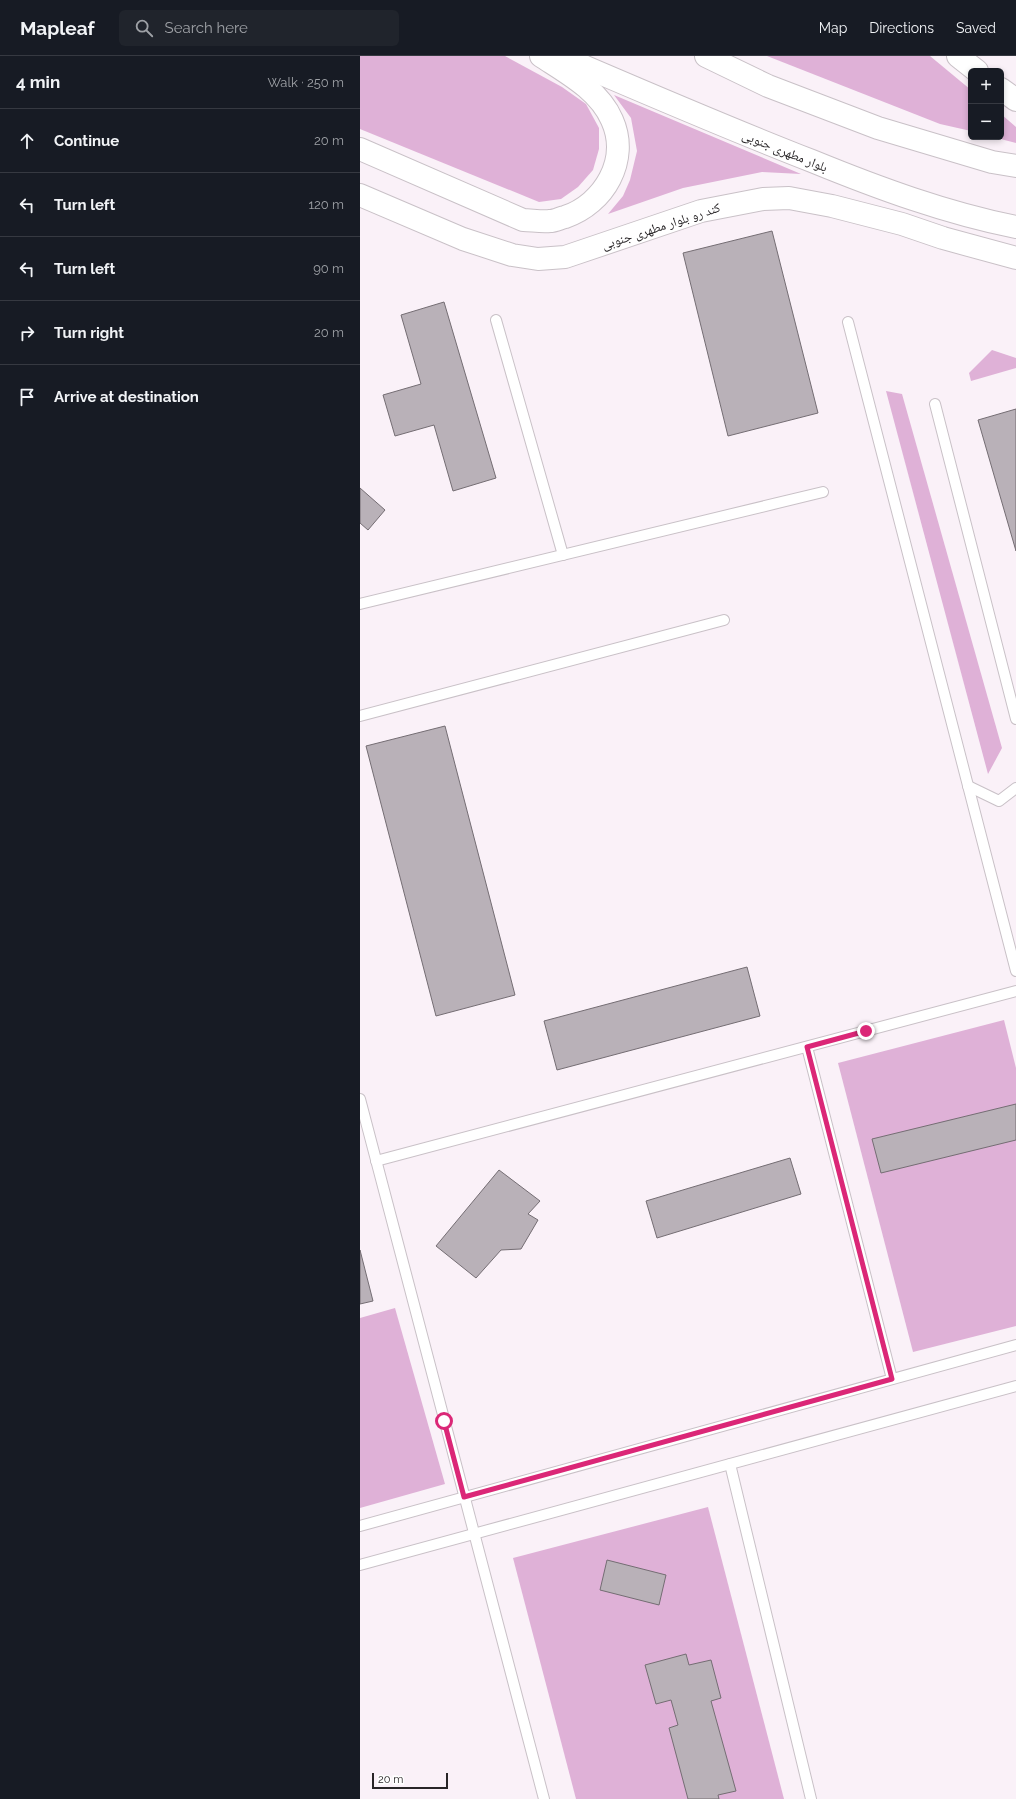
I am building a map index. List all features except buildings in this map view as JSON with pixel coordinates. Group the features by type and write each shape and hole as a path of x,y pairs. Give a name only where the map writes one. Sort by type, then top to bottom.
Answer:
{"main road":[{"path":"360,149 522,220 550,221 574,214 593,202 606,186 615,168 619,145 612,120 593,93 540,56"},
{"name":"بلوار مطهری جنوبی","path":"560,56 750,137 868,184 985,221 1016,227"},
{"path":"706,56 768,86 878,128 992,162 1016,166"},
{"path":"958,56 973,68"},
{"path":"1004,91 1016,100"},
{"name":"کند رو بلوار مطهری جنوبی","path":"360,195 463,239 512,254 538,259 565,256 701,211 763,199 782,198 832,206 894,222 943,238 1016,258"}],"lane":[{"path":"496,320 563,555"},
{"path":"848,322 1016,971"},
{"path":"935,404 1016,719"},
{"path":"360,604 823,492"},
{"path":"360,716 724,620"},
{"path":"968,786 999,801 1016,788"},
{"path":"376,1161 1016,991"},
{"path":"807,1047 892,1379"},
{"path":"360,1099 544,1799"},
{"path":"360,1526 1016,1345"},
{"path":"360,1565 1016,1386"},
{"path":"730,1464 811,1799"}],"shaded area":[{"path":"360,56 505,56 562,87 586,104 599,128 599,149 593,170 578,187 561,199 539,202 360,129"},
{"path":"767,56 930,56 968,88 968,130 940,124"},
{"path":"614,95 801,174 762,172 683,188 608,214 623,196 630,180 637,151 631,118"},
{"path":"1004,117 1016,127 1016,143 1004,140"},
{"path":"992,350 1016,358 1016,368 971,381 969,373"},
{"path":"886,391 902,394 1002,748 988,774"},
{"path":"1004,1020 1016,1068 1016,1326 913,1352 838,1063"},
{"path":"395,1308 445,1484 360,1508 360,1318"},
{"path":"708,1507 784,1799 576,1799 513,1558"}],"route":[{"path":"444,1421 464,1497 892,1379 807,1047 866,1031"}]}
